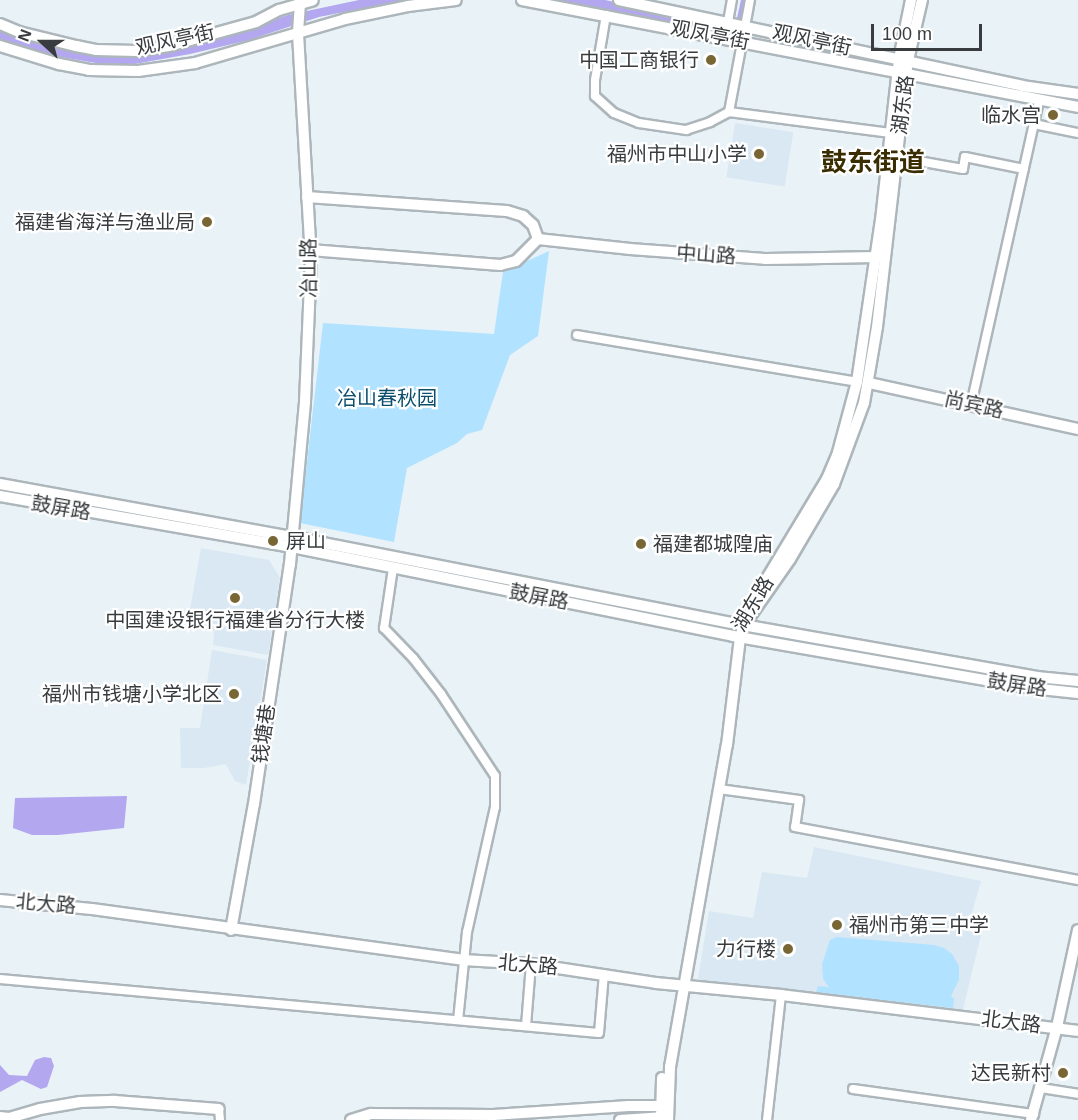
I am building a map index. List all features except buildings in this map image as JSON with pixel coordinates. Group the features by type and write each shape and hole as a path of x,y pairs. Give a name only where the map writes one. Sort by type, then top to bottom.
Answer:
{"street":[{"name":"观风亭街","path":"0,24 19,32 96,50 136,51 169,46 256,22 279,10 313,0"},
{"name":"观风亭街","path":"0,46 59,64 89,70 138,71 195,63 298,32 408,6 456,0"},
{"name":"观凤亭街","path":"522,0 1078,107"},
{"name":"观风亭街","path":"619,0 1022,86 1078,94"},
{"path":"728,22 732,0"},
{"path":"729,112 750,0"},
{"name":"湖东路","path":"664,1114 680,984 736,637 740,625 790,558 834,484 854,433 896,157 903,60 911,0"},
{"name":"湖东路","path":"903,60 922,0"},
{"name":"冶山路","path":"293,542 305,402 310,250 298,32 300,2"},
{"path":"606,15 595,80 596,96 614,113 639,123 686,130 710,122 729,112 891,133"},
{"name":"湖东路","path":"863,383 891,133 902,72"},
{"path":"971,405 1039,101"},
{"path":"1034,123 1078,133"},
{"path":"896,157 963,170 965,157 1024,169"},
{"path":"307,197 507,211 524,216 533,225 538,239 516,261 500,266 310,250"},
{"name":"中山路","path":"538,239 672,253 765,259 876,257"},
{"path":"577,335 863,383"},
{"name":"尚宾路","path":"863,383 1078,429"},
{"name":"鼓屏路","path":"0,484 293,542 740,625 1037,677 1078,681"},
{"name":"鼓屏路","path":"0,496 293,542 393,568 736,637 1031,688 1078,693"},
{"name":"钱塘巷","path":"231,930 254,804 293,542"},
{"path":"393,568 384,628 413,658 441,694 495,776 495,807 463,960 458,1020"},
{"name":"湖东路","path":"680,984 719,789 736,637"},
{"path":"719,789 799,800 795,827 1078,880"},
{"name":"北大路","path":"0,900 93,909 231,930 463,960 531,964 1078,1031"},
{"path":"853,1089 1033,1117 1057,1027 1078,930"},
{"path":"526,1026 531,964"},
{"path":"0,979 599,1033 604,974"},
{"path":"767,1120 781,994"},
{"path":"1041,1088 1078,1094"},
{"path":"0,1118 9,1118 60,1104 104,1101 220,1115"},
{"path":"351,1120 371,1114 664,1114"},
{"path":"620,1120 664,1114"}],"shaded area":[{"path":"359,0 404,0 319,17 249,40 190,54 129,65 96,63 37,53 0,39 0,30 37,41 172,50 213,40 288,15"},
{"path":"559,0 605,0 735,27 741,0 748,0 740,36"},
{"name":"福州市中山小学","path":"735,123 793,132 785,187 726,177"},
{"path":"201,548 269,560 280,578 268,655 213,645 214,631 187,626"},
{"name":"福州市钱塘小学北区","path":"212,650 267,660 246,785 235,781 226,764 204,768 181,768 180,728 200,728"},
{"path":"127,796 124,828 58,835 32,835 13,828 15,798"},
{"name":"福州市第三中学","path":"814,847 981,881 967,931 981,935 962,1014 697,985 709,911 753,918 762,872 807,878"},
{"path":"44,1057 51,1058 54,1066 47,1087 41,1089 22,1080 0,1092 0,1065 9,1075 27,1076 35,1060"}],"green space":[{"name":"冶山春秋园","path":"549,251 538,336 510,355 482,430 467,434 457,443 407,468 394,542 300,523 323,323 494,334 503,272"},
{"path":"837,937 934,945 944,948 952,954 959,966 959,980 951,996 954,999 953,1008 816,992 818,986 829,987 823,979 822,964 830,940"}],"place":[{"name":"中国工商银行","path":"711,60"},
{"name":"临水宫","path":"1053,115"},
{"name":"福州市中山小学","path":"759,154"},
{"name":"福建省海洋与渔业局","path":"207,222"},
{"name":"屏山","path":"273,541"},
{"name":"福建都城隍庙","path":"641,544"},
{"name":"中国建设银行福建省分行大楼","path":"235,598"},
{"name":"福州市钱塘小学北区","path":"234,694"},
{"name":"福州市第三中学","path":"837,925"},
{"name":"力行楼","path":"788,949"},
{"name":"达民新村","path":"1063,1073"}],"district":[{"name":"鼓东街道","path":"873,163"}]}
